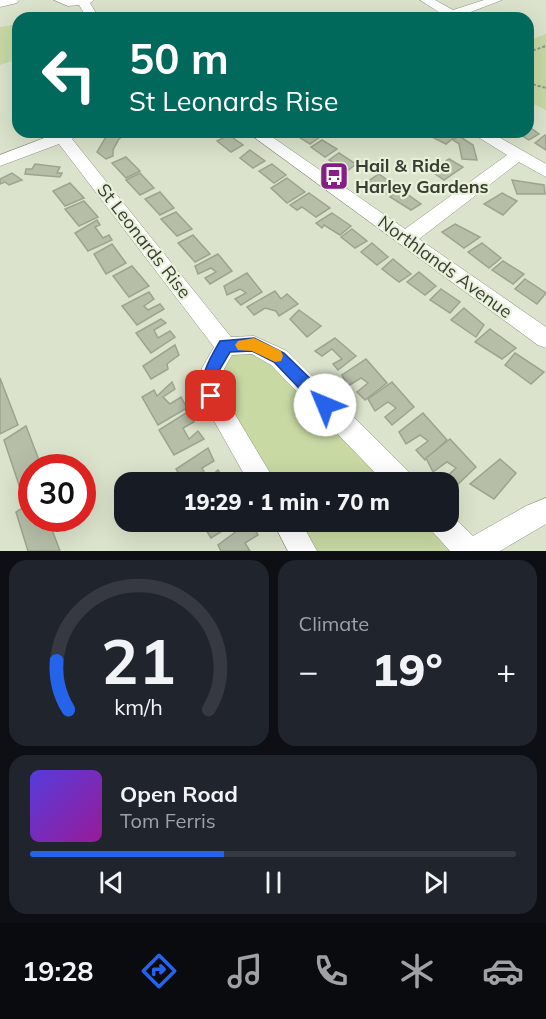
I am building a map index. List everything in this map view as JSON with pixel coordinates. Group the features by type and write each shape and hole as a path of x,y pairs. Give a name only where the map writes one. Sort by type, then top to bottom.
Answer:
{"street":[{"path":"0,3 14,0"},
{"path":"60,0 85,1"},
{"path":"426,0 442,12"},
{"path":"459,12 496,0"},
{"path":"0,162 58,138"},
{"name":"St Leonards Rise","path":"71,138 226,346"},
{"name":"Northlands Avenue","path":"263,138 546,339"},
{"path":"488,138 546,171"},
{"path":"405,239 518,155"},
{"path":"256,472 211,396 213,368 226,346 254,345 279,358 391,472"},
{"path":"451,532 471,551 535,515 546,512"},
{"path":"292,532 303,551"}],"green space":[{"path":"12,25 12,61 0,65 0,27"},
{"path":"546,34 546,110 534,104 534,39"},
{"path":"251,351 274,362 380,472 267,472 220,393 220,370 231,354"},
{"path":"303,532 439,532 457,551 314,551"}],"building":[{"path":"546,136 546,150 535,143"},
{"path":"105,138 120,138 113,150 113,156 106,159 97,152"},
{"path":"223,138 233,138 243,145 231,152 217,141"},
{"path":"300,138 319,138 310,144"},
{"path":"434,138 453,138 446,144"},
{"path":"462,138 473,145 477,160 462,159 459,144 453,140"},
{"path":"322,140 337,149 325,157 311,147"},
{"path":"250,150 265,161 253,168 240,158"},
{"path":"339,153 356,164 347,171 329,160"},
{"path":"126,157 140,171 126,178 112,163"},
{"path":"449,159 463,167 444,180 431,171"},
{"path":"35,164 60,167 57,173 62,173 60,177 25,174 26,169 32,169"},
{"path":"272,164 286,175 274,183 259,171"},
{"path":"12,173 22,180 9,185 5,182 0,184 0,179"},
{"path":"140,173 154,188 140,195 126,180"},
{"path":"379,174 396,186 387,194 368,181"},
{"path":"287,178 305,192 287,203 271,188"},
{"path":"512,180 544,185 545,194 517,194"},
{"path":"70,183 84,198 65,206 53,191"},
{"path":"400,189 421,204 411,210 390,197"},
{"path":"160,192 174,208 160,215 145,199"},
{"path":"309,193 330,208 316,217 302,207 297,210 290,205"},
{"path":"502,193 517,201 503,215 484,204"},
{"path":"84,201 98,217 79,226 65,209"},
{"path":"176,212 192,229 177,236 161,219"},
{"path":"332,213 351,226 340,235 316,223"},
{"path":"97,220 100,225 95,227 103,238 109,235 112,240 88,251 75,233"},
{"path":"455,224 480,237 464,248 442,232"},
{"path":"352,229 367,241 355,248 341,237"},
{"path":"193,235 210,254 195,262 178,243"},
{"path":"372,243 388,257 377,265 361,252"},
{"path":"482,243 501,258 489,268 468,252"},
{"path":"112,244 126,263 106,274 94,254"},
{"path":"218,254 232,271 210,284 205,278 216,272 211,268 198,274 195,266"},
{"path":"393,259 411,274 399,282 382,269"},
{"path":"503,261 524,274 513,284 492,270"},
{"path":"132,266 149,286 129,297 113,276"},
{"path":"419,272 436,286 425,295 407,282"},
{"path":"247,273 262,292 241,305 235,299 246,293 240,289 227,295 224,286"},
{"path":"525,279 546,293 537,304 515,289"},
{"path":"441,289 460,302 450,313 430,300"},
{"path":"275,291 281,299 287,294 298,304 279,316 276,311 265,308 254,315 247,307"},
{"path":"149,292 154,299 144,306 148,310 160,304 164,309 137,325 122,306"},
{"path":"464,308 484,325 476,337 451,320"},
{"path":"299,310 321,326 307,337 290,319"},
{"path":"161,319 166,323 154,330 158,338 170,331 175,337 151,353 136,333"},
{"path":"490,329 516,348 502,359 475,342"},
{"path":"335,338 356,356 338,370 333,364 342,359 332,349 322,356 315,351"},
{"path":"175,345 179,355 167,364 168,369 151,379 143,366"},
{"path":"515,353 544,372 531,384 505,365"},
{"path":"366,359 387,383 365,400 357,392 368,383 361,378 348,386 342,375"},
{"path":"0,378 18,425 0,434"},
{"path":"172,382 175,389 163,397 170,404 181,397 187,408 158,425 142,397 154,390 157,396"},
{"path":"392,382 414,407 392,425 385,417 396,408 388,402 375,411 368,399"},
{"path":"189,411 194,422 183,428 189,439 198,431 204,439 174,455 159,430"},
{"path":"423,413 447,440 425,460 416,450 428,441 420,435 406,444 399,432"},
{"path":"26,426 37,454 18,454 18,482 4,440"},
{"path":"450,439 476,467 459,483 459,472 452,472 456,468 447,462 433,472 426,458"},
{"path":"208,448 214,461 202,468 204,472 178,472 176,469"},
{"path":"500,459 516,473 494,499 470,484"},
{"path":"22,532 53,532 60,551 28,551"},
{"path":"207,532 221,532 211,538"},
{"path":"236,532 256,532 258,535 245,543 250,551 221,551 218,545"}],"slow traffic":[{"path":"243,345 254,345 275,356"}],"place":[{"name":"Hail & Ride Harley Gardens","path":"334,176"}],"route":[{"path":"211,396 213,368 226,346 254,345 279,358 325,405"}]}
